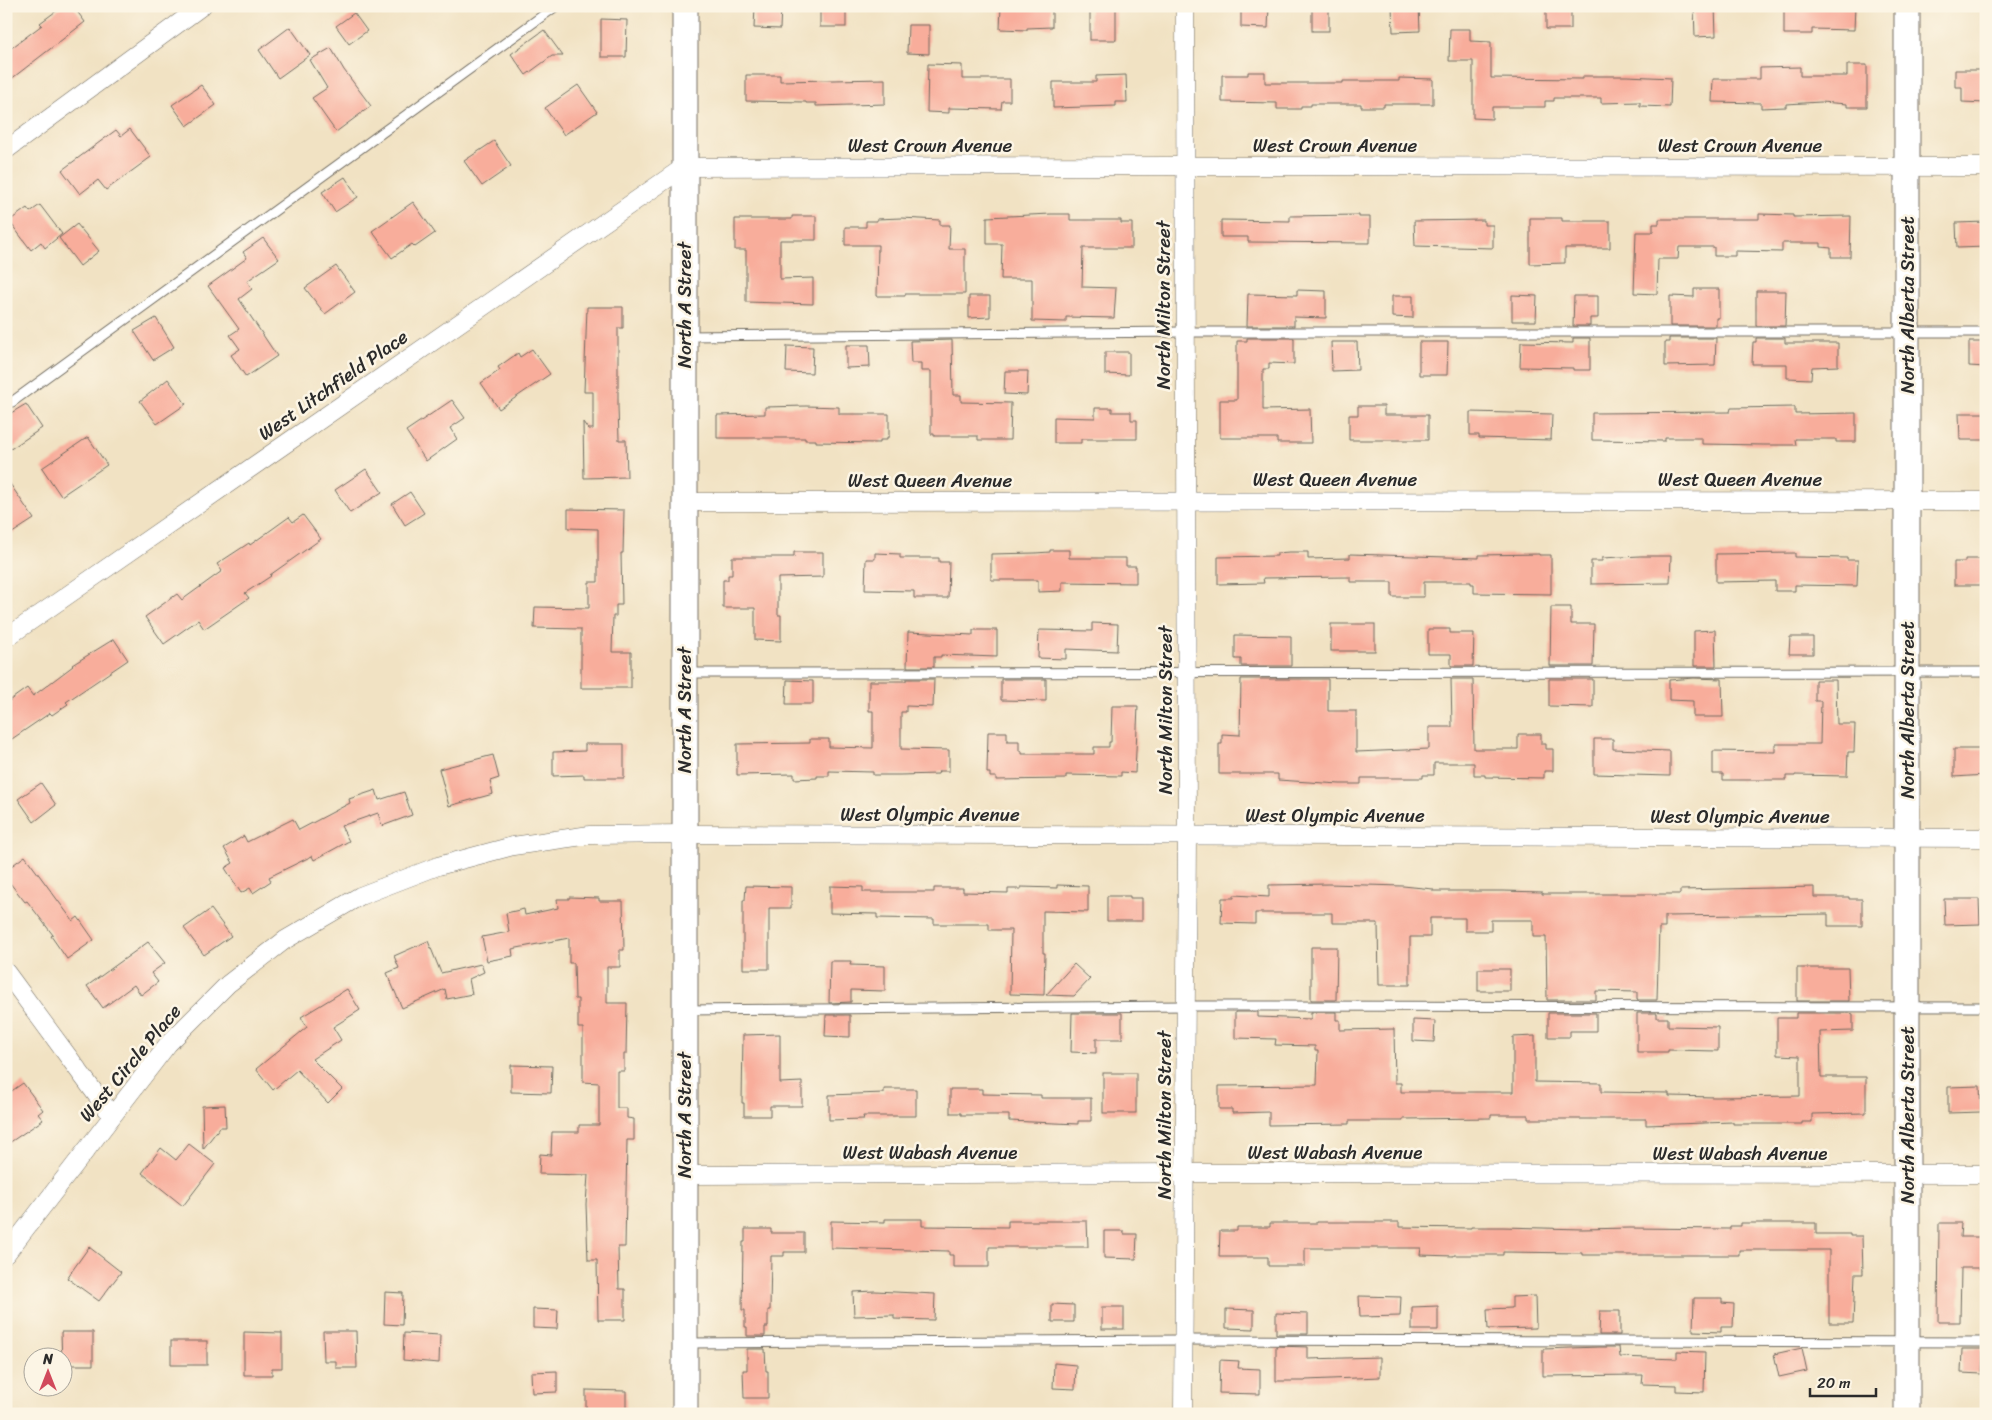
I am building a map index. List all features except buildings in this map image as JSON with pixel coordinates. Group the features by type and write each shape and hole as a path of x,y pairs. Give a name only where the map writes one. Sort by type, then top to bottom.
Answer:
{"main road":[{"name":"North A Street","path":"685,6 685,1414"},
{"name":"North Alberta Street","path":"1907,6 1907,1414"}],"street":[{"path":"6,150 202,6"},
{"name":"North Milton Street","path":"1183,1414 1187,836 1185,6"},
{"name":"West Crown Avenue","path":"684,168 1184,166 1986,167"},
{"name":"West Litchfield Place","path":"6,638 684,168"},
{"name":"West Queen Avenue","path":"684,502 1185,500 1986,501"},
{"name":"West Olympic Avenue","path":"684,834 1986,838"},
{"name":"West Circle Place","path":"6,1254 168,1044 228,984 285,940 360,896 438,866 513,846 590,836 684,834"},
{"path":"6,972 112,1116"},
{"name":"West Wabash Avenue","path":"684,1175 1185,1173 1986,1174"}],"lane":[{"path":"6,401 12,402 556,6"},
{"path":"684,336 1185,332 1986,332"},
{"path":"684,673 1986,672"},
{"path":"684,1010 1186,1006 1986,1007"},
{"path":"685,1343 1183,1340 1986,1342"}]}
